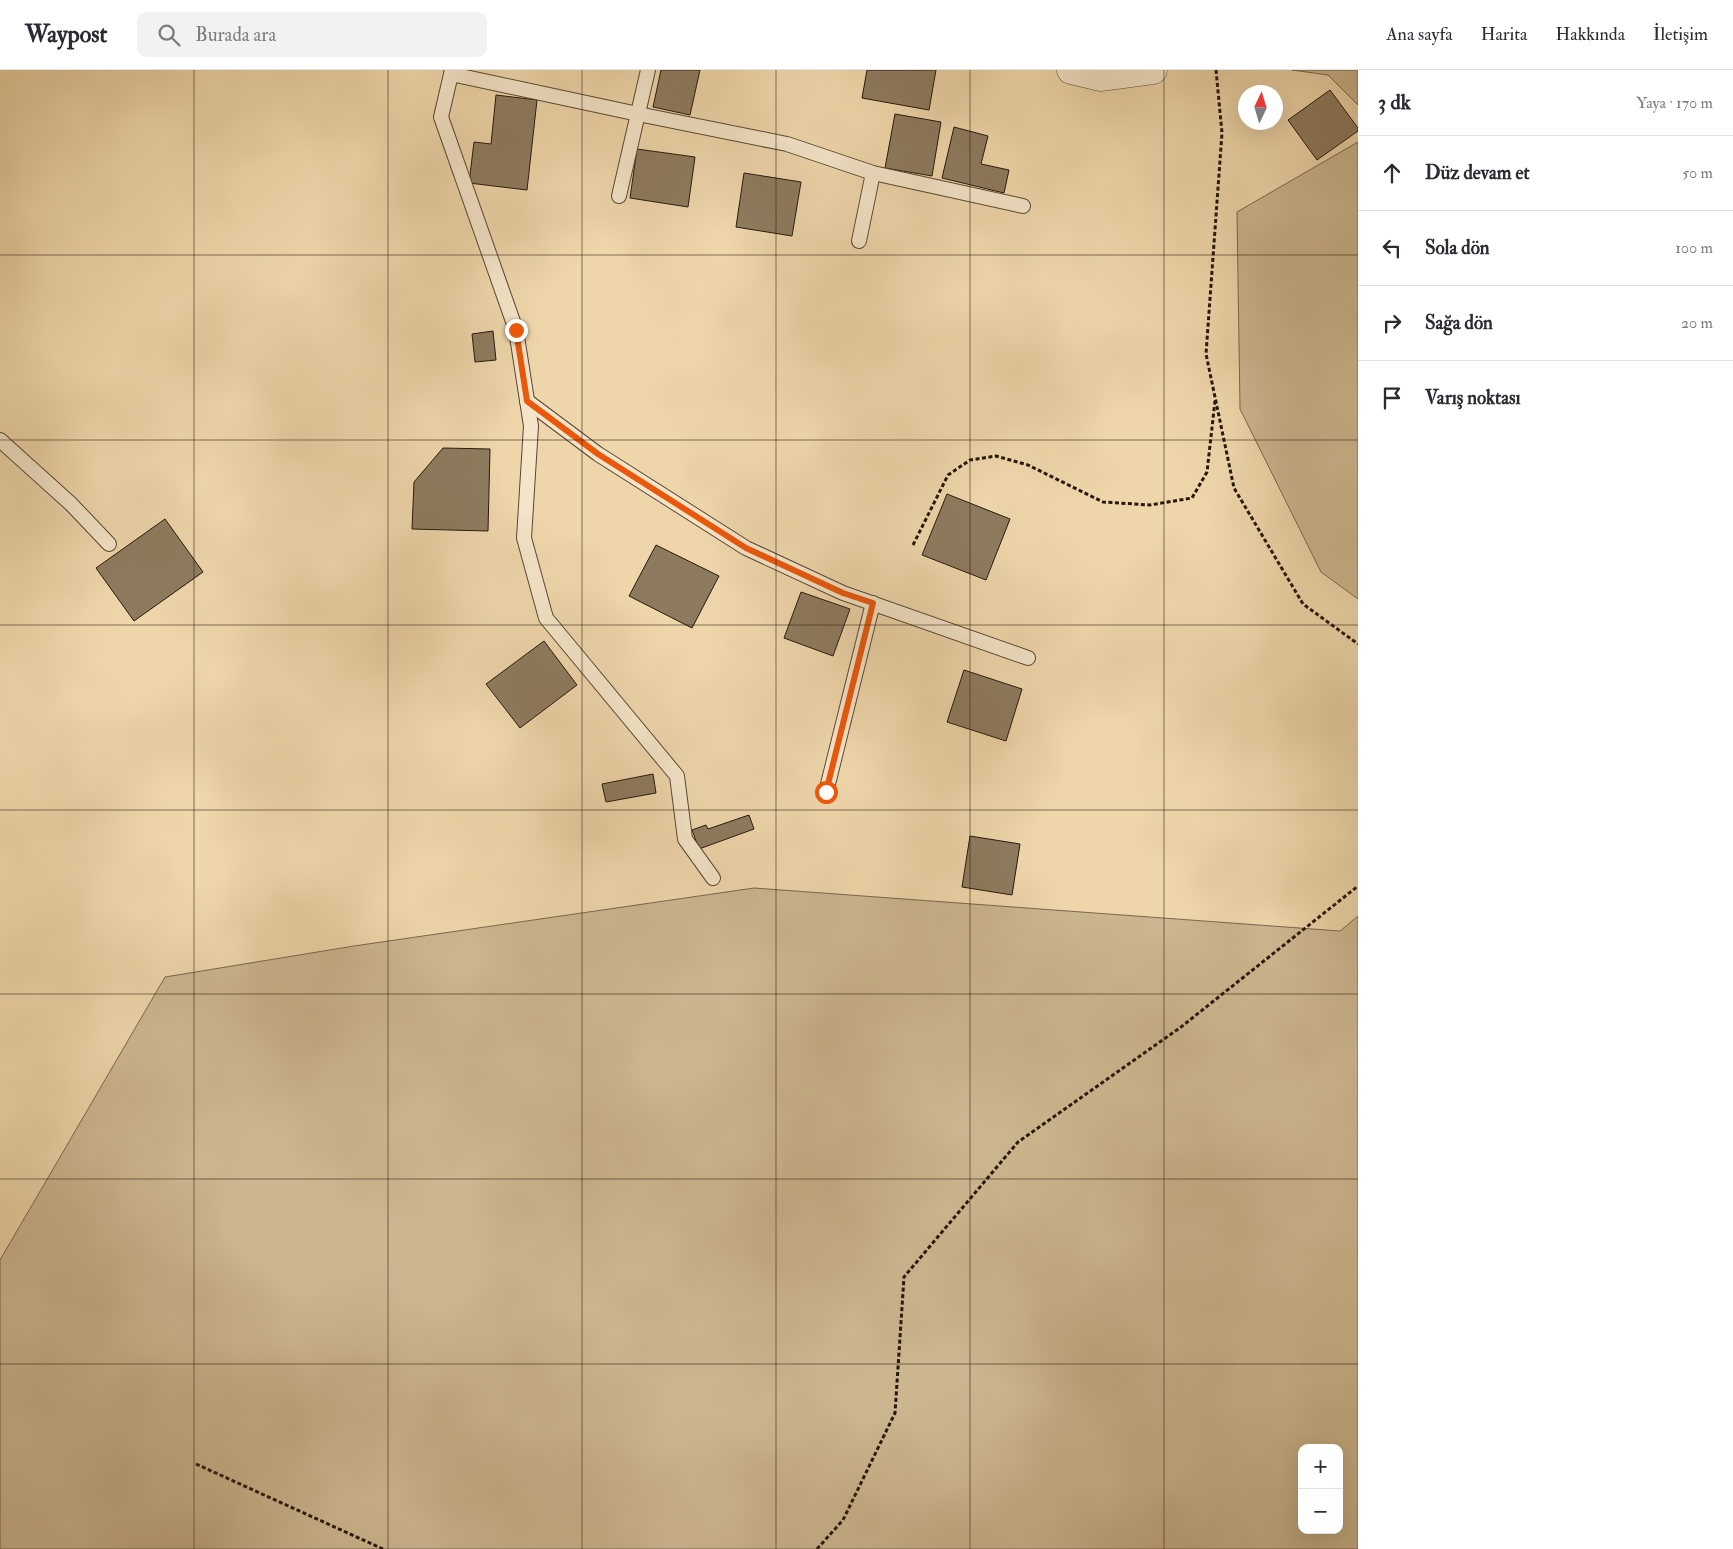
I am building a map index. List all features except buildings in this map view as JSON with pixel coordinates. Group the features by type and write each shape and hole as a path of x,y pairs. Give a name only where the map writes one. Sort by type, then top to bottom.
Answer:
{"street":[{"path":"1071,70 1100,77 1153,70"}],"lane":[{"path":"619,196 648,70"},
{"path":"713,878 685,839 677,776 546,618 524,538 531,426 516,330 441,117 451,72 638,114 788,144 873,173 1024,206"},
{"path":"859,241 873,173"},
{"path":"527,401 598,454 746,548 843,593 1028,658"},
{"path":"0,440 71,504 109,544"},
{"path":"826,792 873,603"}],"path":[{"path":"1216,70 1222,133 1206,354 1234,488 1303,604 1358,644"},
{"path":"913,545 948,475 970,460 996,456 1028,465 1103,502 1150,505 1192,498 1207,472 1215,397"},
{"path":"816,1549 843,1520 895,1413 904,1277 1018,1142 1181,1027 1358,886"},
{"path":"196,1464 383,1549"}],"shaded area":[{"path":"1292,70 1358,70 1358,105 1328,75"},
{"path":"1358,142 1358,599 1321,572 1240,409 1237,212"},
{"path":"754,888 1340,931 1358,916 1358,1549 0,1549 0,1260 165,977 354,946"}],"route":[{"path":"516,330 527,401 598,454 746,548 843,593 873,603 826,792"}]}
